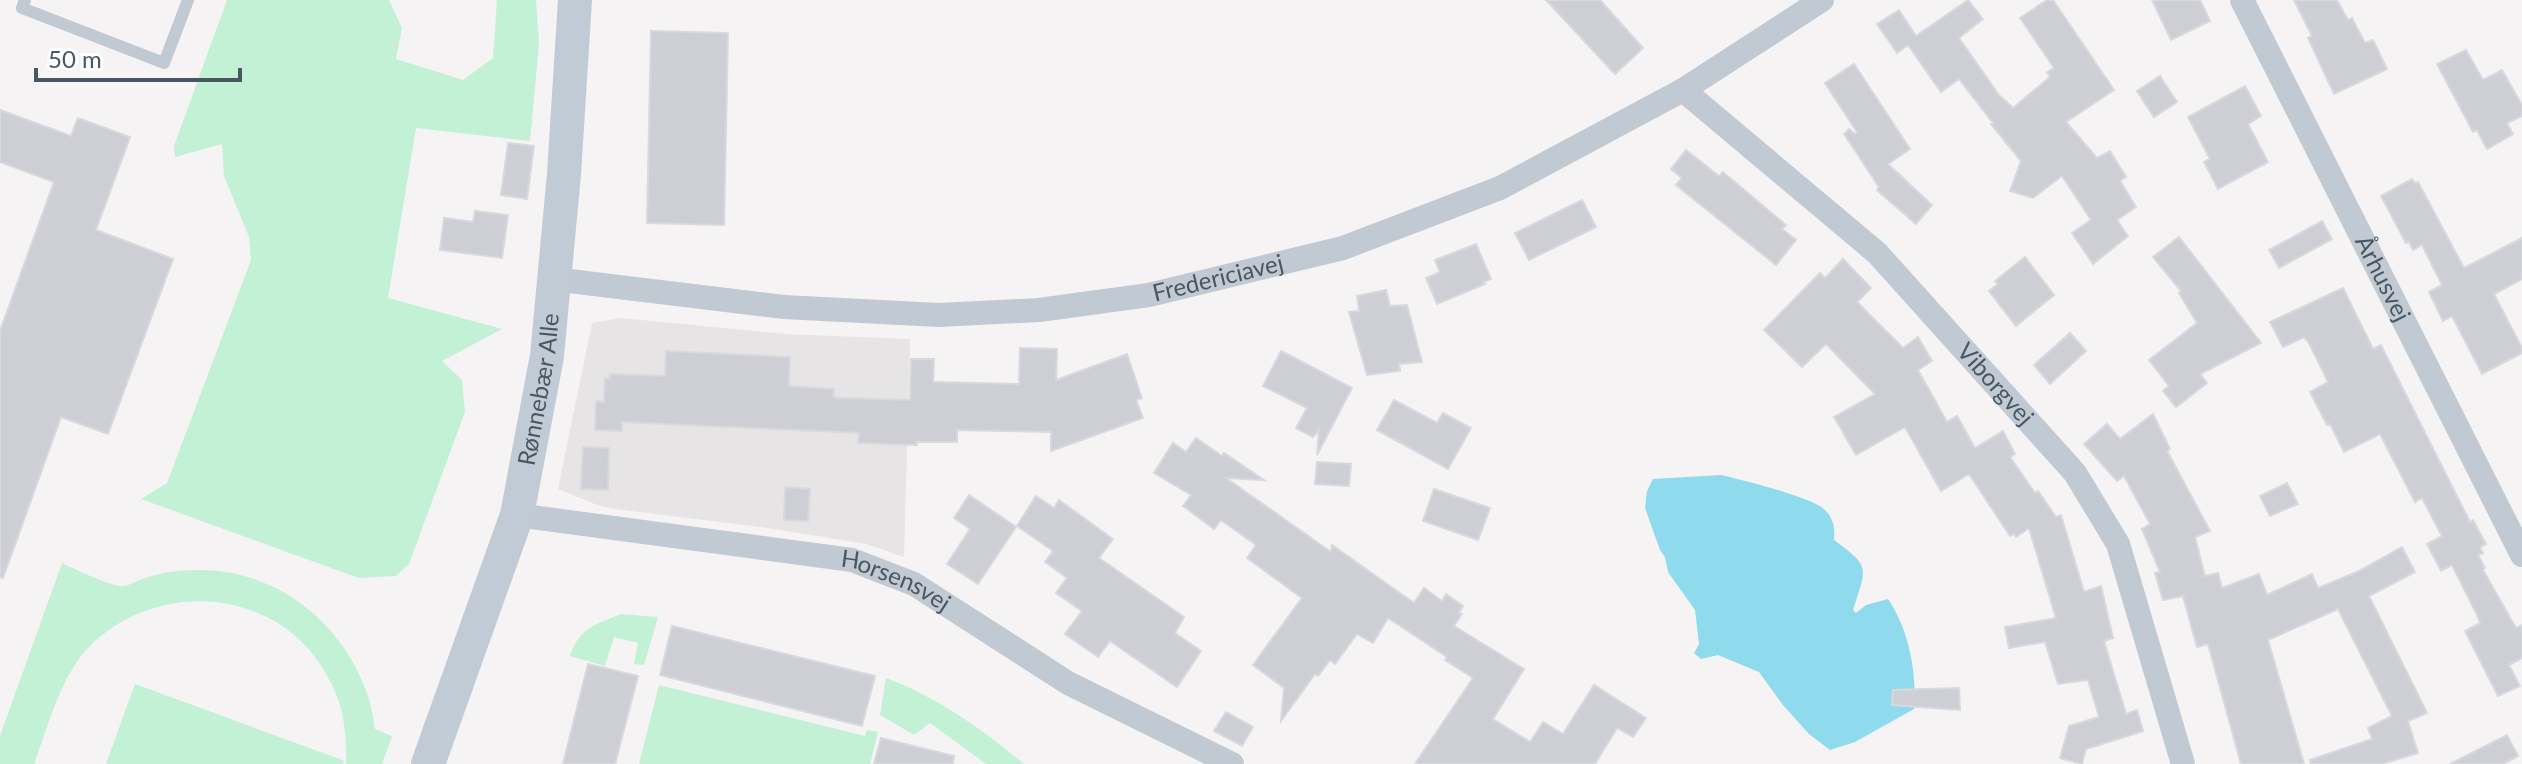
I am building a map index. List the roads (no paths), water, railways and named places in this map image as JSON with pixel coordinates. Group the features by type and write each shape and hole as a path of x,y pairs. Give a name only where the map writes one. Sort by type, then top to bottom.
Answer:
{"main road":[{"name":"Rønnebær Alle","path":"428,764 517,515 547,356 564,174 575,0"}],"street":[{"name":"Århusvej","path":"2242,0 2522,555"},
{"name":"Fredericiavej","path":"553,279 784,307 939,315 1039,310 1149,295 1357,243 1500,188 1683,90 1815,2"},
{"name":"Viborgvej","path":"1683,90 1877,253 2075,473 2118,544 2183,764"},
{"name":"Horsensvej","path":"517,515 852,560 914,584 1068,683 1232,764"}],"lane":[{"path":"25,0 22,8 164,63 188,0"}],"water":[{"path":"1721,475 1792,495 1818,505 1828,513 1833,524 1834,540 1855,557 1863,569 1853,610 1856,613 1866,605 1888,599 1901,624 1913,666 1914,709 1855,742 1830,750 1809,734 1759,672 1718,655 1701,659 1694,653 1699,644 1695,610 1668,572 1645,508 1647,491 1653,479"}]}
